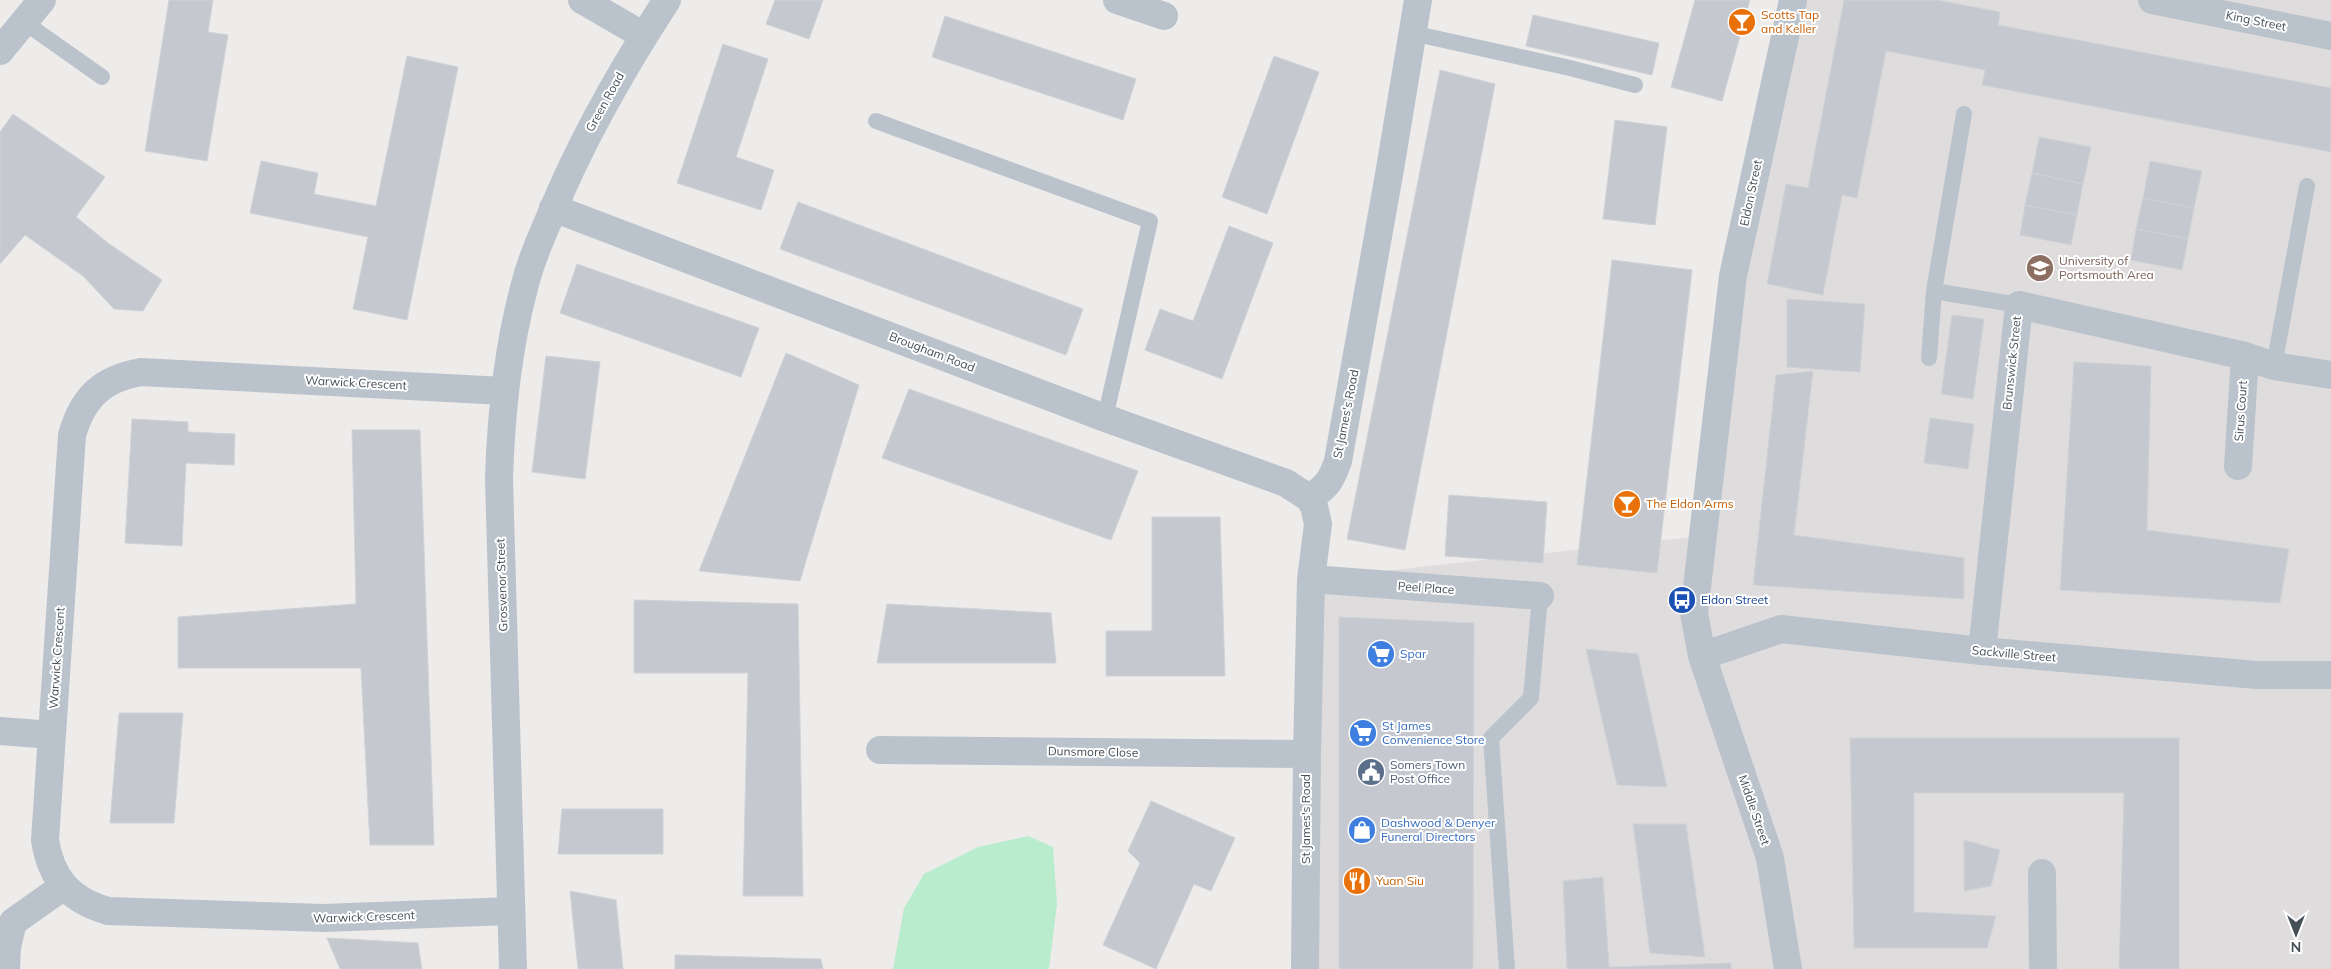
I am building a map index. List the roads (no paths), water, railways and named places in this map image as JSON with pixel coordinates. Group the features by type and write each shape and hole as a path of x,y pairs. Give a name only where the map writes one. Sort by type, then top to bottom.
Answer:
{"street":[{"path":"0,51 42,0"},
{"path":"582,0 644,36"},
{"name":"Green Road","path":"553,208 590,128 667,0"},
{"path":"1117,0 1164,16"},
{"name":"St James's Road","path":"1305,969 1306,754 1311,579 1318,524 1314,506 1309,498 1325,488 1332,477 1338,460 1418,0"},
{"name":"Eldon Street","path":"1702,656 1694,613 1733,276 1793,0"},
{"name":"King Street","path":"2152,0 2331,36"},
{"name":"Brougham Road","path":"553,208 1105,418 1286,483 1309,498"},
{"name":"Grosvenor Street","path":"513,969 499,479 500,418 508,361 524,286 553,208"},
{"name":"Brunswick Street","path":"1982,652 2018,305 2245,356 2274,366 2331,375"},
{"name":"Sirus Court","path":"2238,466 2245,356"},
{"name":"Warwick Crescent","path":"504,391 141,372 123,375 96,391 85,403 77,418 72,435 45,840 50,864 64,886 84,902 108,911 324,918 512,911"},
{"name":"Peel Place","path":"1311,579 1540,596"},
{"name":"Sackville Street","path":"1702,656 1781,629 1982,652 2257,675 2331,675"},
{"name":"Middle Street","path":"1702,656 1770,858 1788,969"},
{"path":"0,731 52,735"},
{"name":"Dunsmore Close","path":"880,750 1306,754"},
{"path":"2042,873 2043,969"},
{"path":"6,969 7,946 13,922 64,886"}],"lane":[{"path":"24,22 102,77"},
{"path":"1412,33 1570,68 1635,85"},
{"path":"1929,358 1934,291 1964,114"},
{"path":"876,121 1150,221 1105,418"},
{"path":"2274,366 2307,186"},
{"path":"1934,291 2018,305"},
{"path":"1507,969 1491,738 1531,698 1540,596"}],"place":[{"name":"Scotts Tap and Keller","path":"1742,22"},
{"name":"University of Portsmouth Area","path":"2040,268"},
{"name":"The Eldon Arms","path":"1627,504"},
{"name":"Eldon Street","path":"1682,600"},
{"name":"Spar","path":"1381,654"},
{"name":"St James Convenience Store","path":"1363,733"},
{"name":"Somers Town Post Office","path":"1371,772"},
{"name":"Dashwood & Denyer Funeral Directors","path":"1362,830"},
{"name":"Yuan Siu","path":"1357,881"}]}
